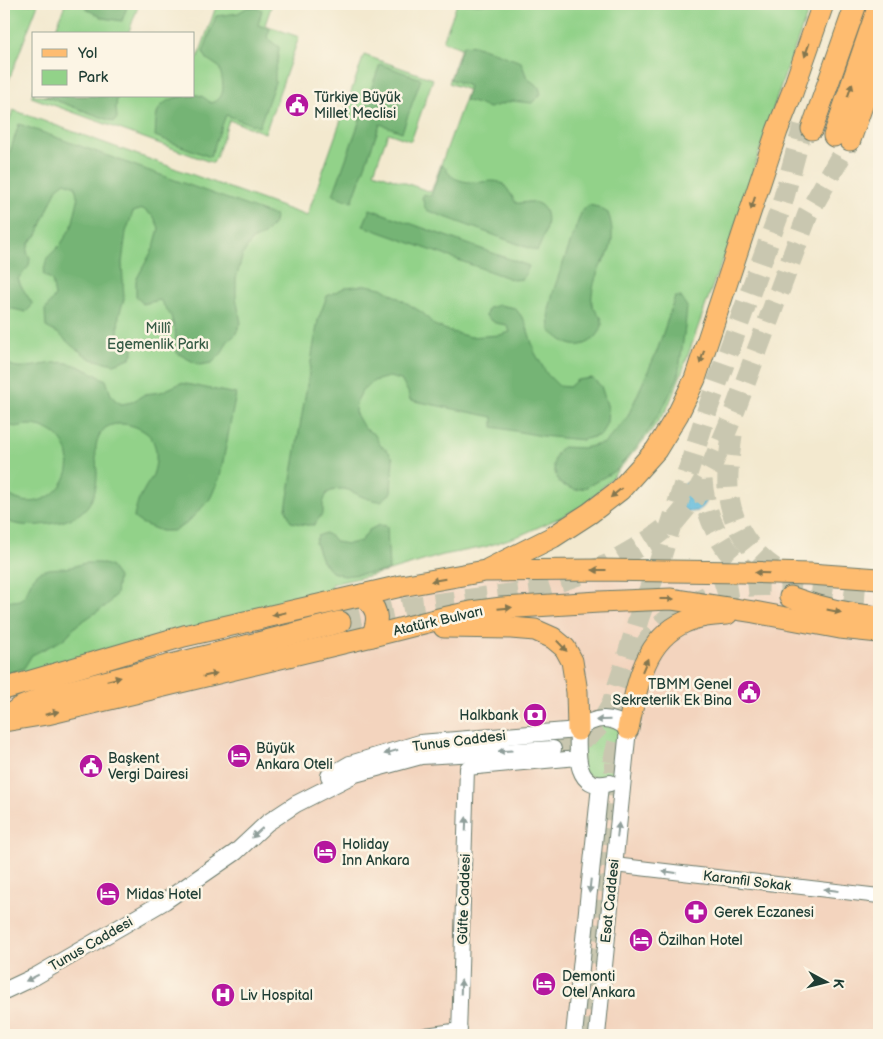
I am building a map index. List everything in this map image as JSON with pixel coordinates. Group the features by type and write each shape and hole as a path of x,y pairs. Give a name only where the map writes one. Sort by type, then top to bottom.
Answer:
{"main road":[{"path":"485,572 552,537 590,513 620,490 656,450 678,414 694,379 777,131 823,4"},
{"path":"842,4 808,128 856,4"},
{"path":"879,5 842,138 879,57"},
{"path":"4,689 184,636 401,586 485,572 598,570 742,572 879,578"},
{"path":"361,595 373,606 376,612 377,620 372,636"},
{"path":"790,597 817,607 879,617"},
{"name":"Atatürk Bulvarı","path":"4,720 47,714 462,614 502,608 671,599 840,628 879,632"},
{"path":"628,729 639,678 658,641 670,630 686,621 701,617 754,612"},
{"path":"4,720 20,708 46,697 340,622"},
{"path":"414,626 535,630 553,638 565,648 572,660 577,692 578,730"}],"street":[{"path":"625,767 619,776 610,783 600,786 589,782 582,773 578,758 578,730 592,720 602,719 621,723 628,729"},
{"name":"Esat Caddesi","path":"597,1035 628,729"},
{"name":"Tunus Caddesi","path":"296,804 308,789 350,764 420,743 578,730"},
{"name":"Tunus Caddesi","path":"4,991 36,976 165,901 236,852 267,823 296,804 355,774 421,756 553,749"},
{"name":"Tunus Caddesi","path":"467,768 578,758"},
{"name":"Güfte Caddesi","path":"457,1034 467,768"},
{"name":"Esat Caddesi","path":"574,1035 600,786"},
{"name":"Karanfil Sokak","path":"614,865 879,896"},
{"path":"426,1035 457,1034"}],"shaded area":[{"path":"485,571 879,579 879,1035 4,1035 4,689"}],"green space":[{"path":"4,4 38,4 4,93"},
{"path":"65,4 139,4 129,32 55,32"},
{"path":"88,4 128,4 122,21 103,18 86,9"},
{"path":"217,4 272,4 265,25 299,37 265,133 229,120 213,163 34,98 195,98 195,59 197,60"},
{"name":"Millî Egemenlik Parkı","path":"457,4 811,4 780,88 729,246 667,409 645,439 607,483 583,506 521,535 485,547 443,555 389,571 332,584 332,590 4,689 4,137 13,110 307,216 364,55 433,79 411,141 388,133 374,172 431,192 468,90 449,83 461,48 443,41"},
{"path":"248,7 262,10 258,25 270,29 267,37 279,47 275,82 259,127 226,115 210,157 155,136 158,111 164,103 176,98 195,98 195,95 203,97 211,103 220,98 223,83 219,67 207,59 203,52 216,16 238,13"},
{"path":"463,45 477,46 521,62 527,78 539,87 541,94 532,103 512,101 489,108 465,100 469,86 450,79"},
{"path":"380,64 421,79 402,132 380,124 352,202 333,195"},
{"path":"49,98 117,98 117,118 114,122"},
{"path":"19,124 275,216 274,223 264,235 252,240 243,254 236,279 236,297 241,323 235,335 227,342 222,353 212,363 199,365 177,353 175,330 171,316 160,300 143,304 136,296 136,280 154,247 159,228 154,217 143,209 133,212 126,232 122,263 124,299 119,315 118,332 133,345 133,353 130,358 114,364 91,359 59,334 46,327 45,310 55,296 52,280 43,274 47,258 61,244 72,226 78,200 75,186 65,182 57,188 37,235 29,243 27,252 30,259 29,266 18,279 32,303 31,307 26,312 4,307 4,170"},
{"path":"442,165 455,178 470,182 500,182 516,203 534,202 542,207 546,212 547,218 545,232 537,251 426,210 422,198 424,194 431,196"},
{"path":"589,205 598,207 608,213 612,228 612,239 608,254 597,275 592,295 593,306 601,317 601,329 590,342 573,345 550,331 549,310 554,289 582,210"},
{"path":"370,209 529,266 523,279 514,280 363,226"},
{"path":"366,285 382,288 423,313 434,325 470,337 500,335 510,332 507,325 495,323 486,316 488,308 499,305 515,308 525,321 535,353 547,374 559,386 569,387 577,380 592,378 601,386 608,408 607,422 601,435 582,440 542,436 493,427 493,417 410,400 401,380 389,377 374,381 362,391 356,403 355,412 364,428 375,435 380,445 393,458 391,493 380,501 363,497 345,489 334,490 327,493 323,503 323,513 314,525 291,522 286,509 318,320 327,296 346,287"},
{"path":"675,297 681,297 687,307 685,327 678,377 663,408 643,439 616,470 587,487 576,490 560,484 554,461 562,447 583,448 605,443 627,418 657,351"},
{"path":"4,359 9,364 21,367 53,363 67,363 77,366 106,380 111,395 122,404 132,402 145,394 161,392 181,383 236,394 220,477 210,499 186,524 173,531 161,531 134,518 139,500 154,471 155,447 150,436 142,430 130,425 116,424 105,428 97,441 96,485 94,495 84,510 69,519 43,525 19,525 8,522 4,519 4,491 19,500 34,502 48,497 59,488 66,476 69,462 65,447 53,432 36,426 14,427 5,423"},
{"path":"379,525 387,526 389,571 344,576 332,572 322,561 315,542 318,536 325,533 336,542 348,544 361,541 369,530"},
{"path":"85,563 100,563 110,566 118,577 116,594 107,605 77,625 64,639 32,655 24,668 4,675 4,603 7,600 14,601 23,598 32,580 39,572 68,568"},
{"path":"621,723 625,767 610,783 582,773 584,724"}],"water":[{"path":"692,482 703,486 707,497 703,508 692,512 681,508 677,497 681,486"}],"tunnel":[{"path":"553,749 568,746 591,734 600,725 611,706 708,408 781,208 803,126"},
{"path":"340,622 411,607 532,591 607,565 651,539 675,521 694,498 712,465 735,410 808,214 850,140"},
{"path":"732,435 728,482 731,509 738,527 748,543 775,569 811,586 836,592 879,596"},
{"path":"702,480 707,509 719,537 736,561 759,580"},
{"path":"642,650 651,636 672,616 704,597 721,591 755,586 829,590"},
{"path":"613,763 624,715"},
{"path":"585,1035 613,763"}],"place":[{"name":"Türkiye Büyük Millet Meclisi","path":"297,105"},
{"name":"TBMM Genel Sekreterlik Ek Bina","path":"749,692"},
{"name":"Halkbank","path":"535,715"},
{"name":"Büyük Ankara Oteli","path":"239,756"},
{"name":"Başkent Vergi Dairesi","path":"91,766"},
{"name":"Holiday Inn Ankara","path":"325,852"},
{"name":"Midas Hotel","path":"108,894"},
{"name":"Gerek Eczanesi","path":"696,912"},
{"name":"Özilhan Hotel","path":"641,940"},
{"name":"Demonti Otel Ankara","path":"544,984"},
{"name":"Liv Hospital","path":"223,995"}]}
